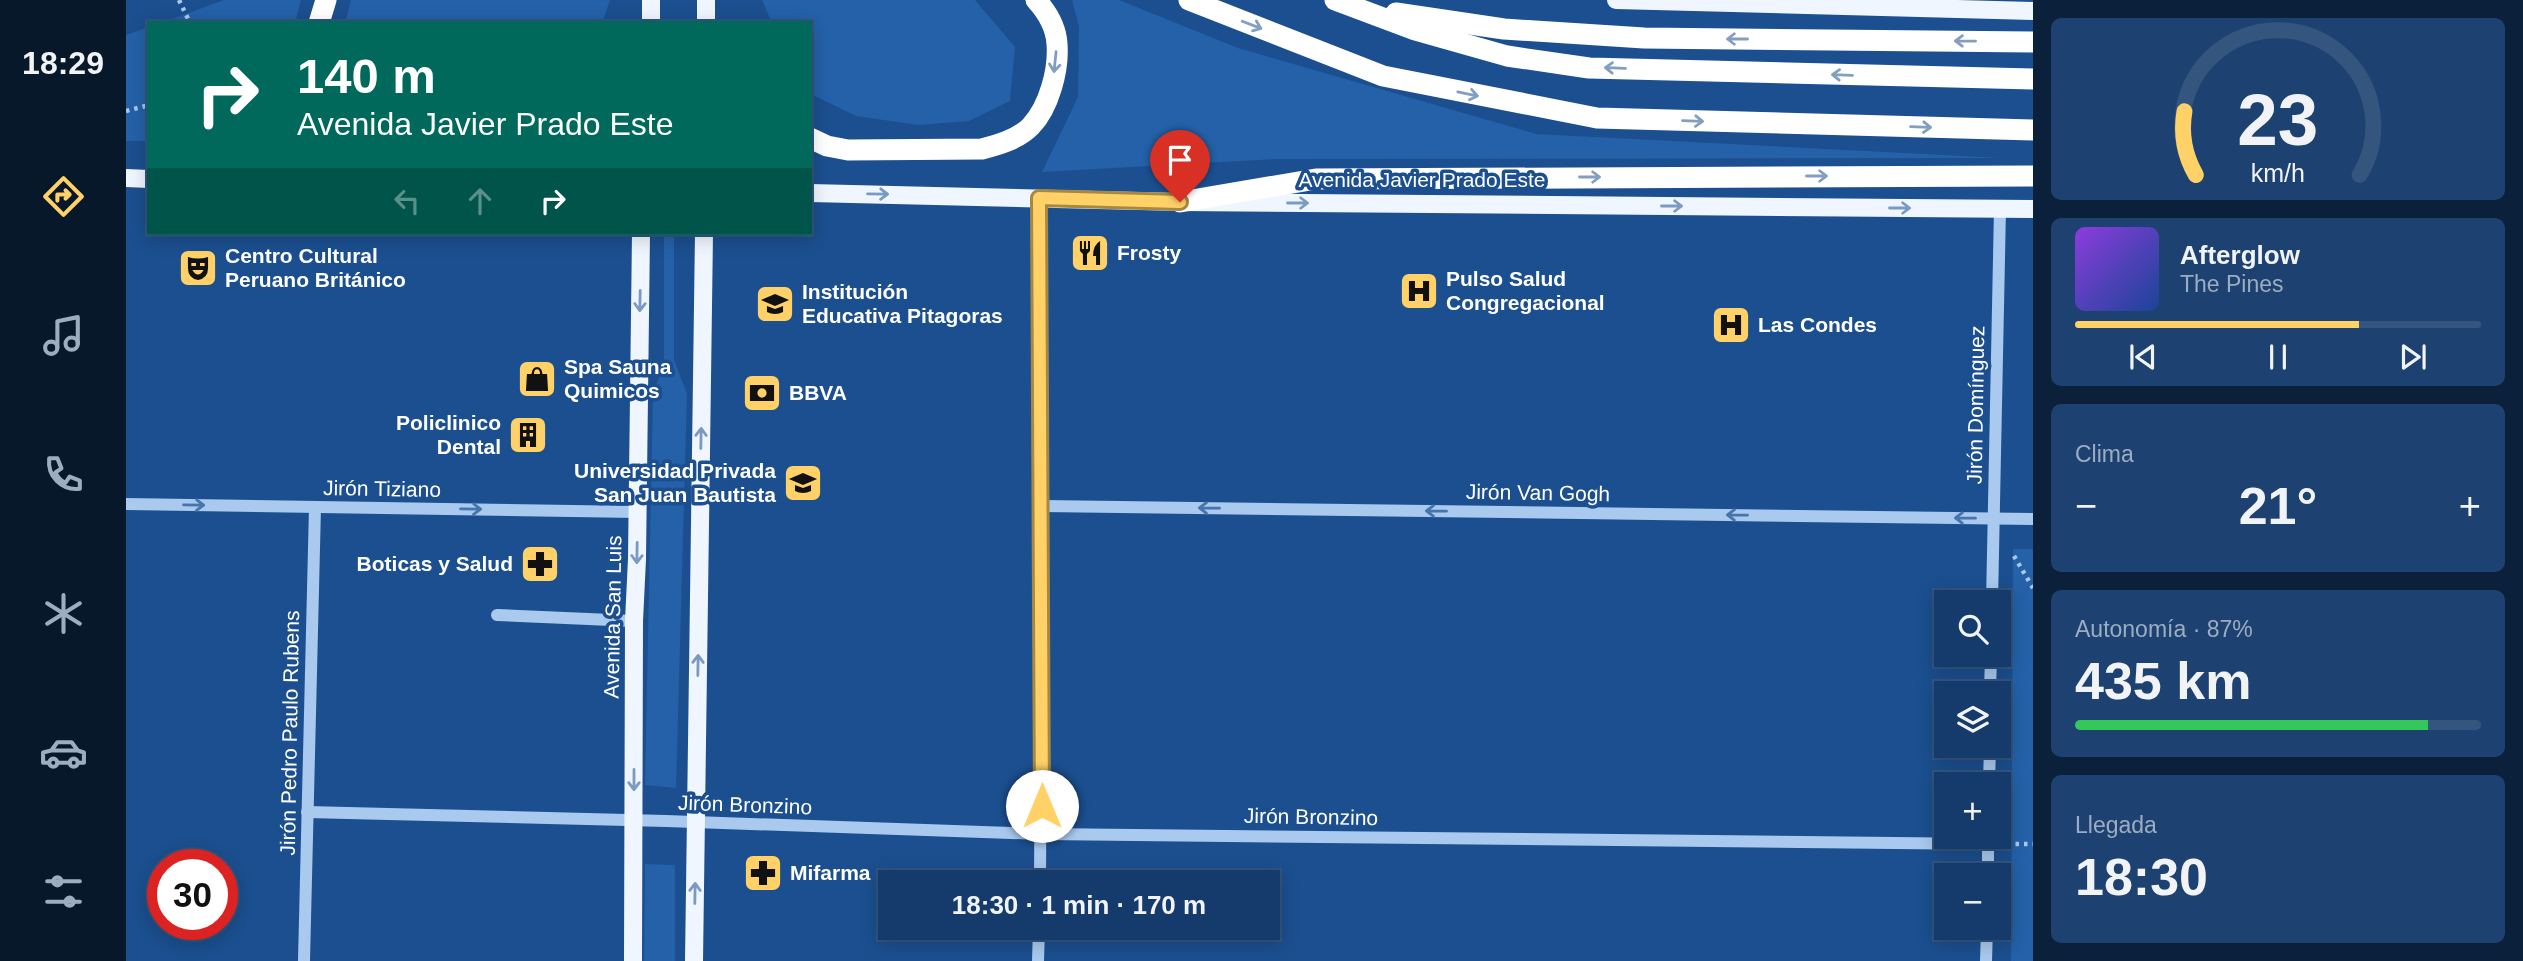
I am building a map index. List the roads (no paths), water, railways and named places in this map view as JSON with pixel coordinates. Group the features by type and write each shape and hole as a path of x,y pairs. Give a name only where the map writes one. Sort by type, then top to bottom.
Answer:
{"highway":[{"path":"320,21 326,0"},
{"path":"812,139 827,146 848,150 982,149 1001,144 1030,127 1044,105 1053,79 1057,43 1047,12 1036,0"},
{"path":"1189,0 1383,76 1597,118 2033,130"},
{"path":"1335,0 1415,30 1507,56 1589,68 2033,79"},
{"path":"1345,0 1391,12 1504,29 1644,38 2033,42"},
{"path":"1180,202 1316,180 2033,176"}],"main road":[{"path":"1616,0 2033,12"},
{"path":"650,21 651,2"},
{"path":"706,2 706,21"},
{"path":"126,178 147,179"},
{"name":"Avenida Javier Prado Este","path":"812,193 1180,202 2033,209"},
{"name":"Avenida San Luis","path":"633,961 634,621 641,235"},
{"path":"694,961 704,235"}],"street":[{"path":"1039,198 1042,506 1040,870"},
{"name":"Jirón Domínguez","path":"1992,590 2000,209"},
{"name":"Jirón Tiziano","path":"126,504 637,512"},
{"name":"Jirón Van Gogh","path":"1042,506 2033,519"},
{"name":"Jirón Pedro Paulo Rubens","path":"304,961 315,507"},
{"path":"497,615 634,621"},
{"name":"Jirón Bronzino","path":"307,812 1042,834 1934,840"},
{"path":"1038,961 1039,940"},
{"path":"1986,961 1987,940"}],"place":[{"name":"Frosty","path":"1090,253"},
{"name":"Centro Cultural Peruano Británico","path":"198,268"},
{"name":"Pulso Salud Congregacional","path":"1419,291"},
{"name":"Institución Educativa Pitagoras","path":"775,304"},
{"name":"Las Condes","path":"1731,325"},
{"name":"Spa Sauna Quimicos","path":"537,379"},
{"name":"BBVA","path":"762,393"},
{"name":"Policlinico Dental","path":"528,435"},
{"name":"Universidad Privada San Juan Bautista","path":"803,483"},
{"name":"Boticas y Salud","path":"540,564"},
{"name":"Mifarma","path":"763,873"}]}
